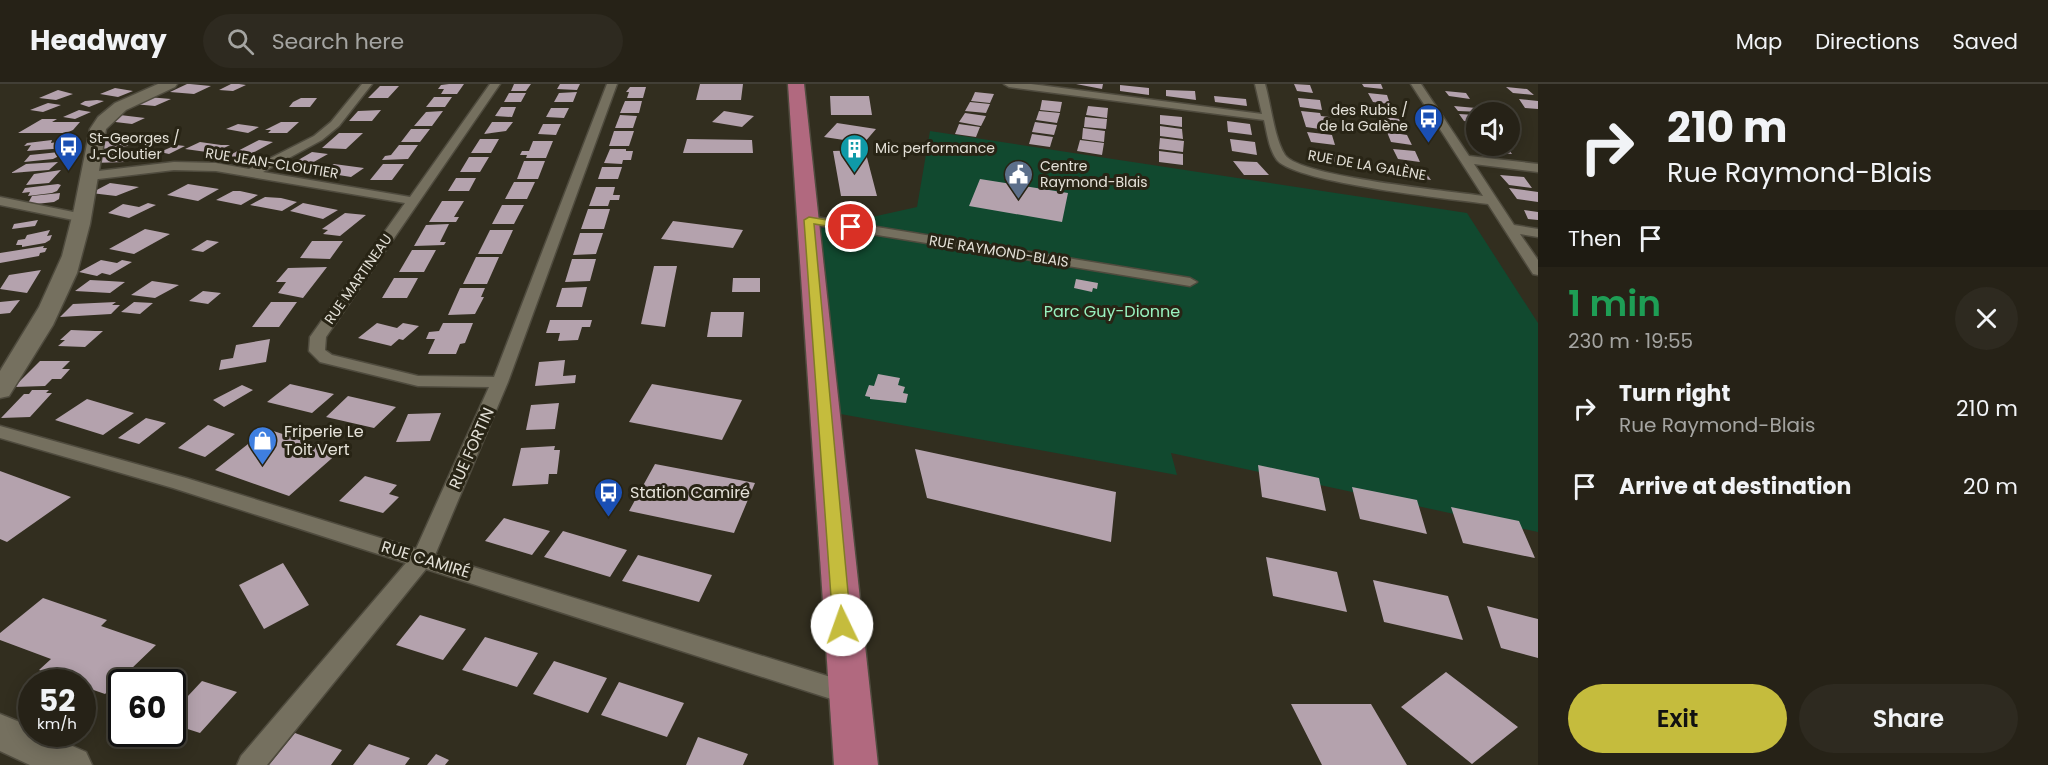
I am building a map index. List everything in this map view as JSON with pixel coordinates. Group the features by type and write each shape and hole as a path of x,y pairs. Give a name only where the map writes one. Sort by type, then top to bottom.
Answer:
{"main road":[{"path":"796,84 856,765"}],"street":[{"path":"0,390 39,327 72,258 83,218 98,129 102,120 119,107 170,84"},
{"path":"253,172 318,138 335,124 367,84"},
{"name":"RUE MARTINEAU","path":"495,84 318,337 317,351 326,359 418,381 500,382"},
{"name":"RUE FORTIN","path":"250,765 423,558 500,382 612,84"},
{"path":"1009,84 1022,88 1269,118"},
{"name":"RUE DE LA GALÈNE","path":"1260,84 1280,157 1294,168 1323,175 1492,201"},
{"path":"1416,84 1538,271"},
{"path":"1465,159 1538,168"},
{"name":"RUE JEAN-CLOUTIER","path":"90,176 174,166 216,167 413,201"},
{"path":"0,201 83,218"},
{"name":"RUE RAYMOND-BLAIS","path":"809,220 1190,282"},
{"path":"1510,228 1538,233"},
{"name":"RUE CAMIRÉ","path":"0,432 179,483 423,558 850,694"},
{"path":"0,732 72,765"}],"green space":[{"name":"Parc Guy-Dionne","path":"930,131 1467,213 1538,323 1538,532 1171,453 1177,475 835,413 818,229 917,207"}],"building":[{"path":"187,84 211,86 194,94 170,92"},
{"path":"231,84 246,85 233,91 219,90"},
{"path":"464,84 457,94 441,94 444,89 438,89 441,85"},
{"path":"514,84 531,84 526,91 511,91"},
{"path":"560,84 580,84 577,90 557,89"},
{"path":"700,84 743,84 741,100 696,100"},
{"path":"1076,84 1103,84 1102,89"},
{"path":"1294,84 1310,85 1313,93 1297,91"},
{"path":"1362,84 1381,84 1383,89 1364,87"},
{"path":"1120,85 1149,88 1149,95 1120,91"},
{"path":"380,86 399,86 388,98 368,98"},
{"path":"630,87 646,87 643,98 627,98 629,92 626,92"},
{"path":"1506,87 1527,89 1534,95 1513,93"},
{"path":"115,88 133,91 118,97 100,94"},
{"path":"58,90 73,94 56,100 39,98"},
{"path":"1166,90 1195,91 1196,100 1166,96"},
{"path":"1445,91 1466,93 1470,99 1449,96"},
{"path":"577,92 573,102 554,102 559,93"},
{"path":"975,92 994,94 990,103 971,101"},
{"path":"509,93 526,93 521,102 504,102"},
{"path":"1368,93 1387,95 1390,104 1373,102"},
{"path":"830,96 869,96 872,115 831,115"},
{"path":"1214,96 1246,99 1247,106 1215,102"},
{"path":"148,97 171,99 155,106 133,104"},
{"path":"434,97 452,97 445,107 426,107"},
{"path":"301,98 317,98 310,107 289,107"},
{"path":"1298,98 1320,100 1322,110 1300,107"},
{"path":"1519,99 1538,101 1538,109 1525,108"},
{"path":"1042,100 1062,102 1060,112 1040,110"},
{"path":"85,101 104,101 89,107 80,104"},
{"path":"625,101 642,101 639,113 620,113"},
{"path":"970,102 990,104 986,113 965,111"},
{"path":"48,103 61,105 43,112 30,110"},
{"path":"1374,104 1393,106 1396,114 1377,111"},
{"path":"1088,106 1108,108 1107,118 1086,115"},
{"path":"1454,106 1466,107 1466,111 1458,111"},
{"path":"501,107 516,107 512,117 495,116"},
{"path":"551,108 569,108 564,118 546,117"},
{"path":"79,110 91,112 75,119 63,117"},
{"path":"381,110 372,121 349,121 358,111"},
{"path":"443,111 432,126 414,126 426,112"},
{"path":"724,111 754,116 742,127 712,122"},
{"path":"1039,111 1060,113 1057,123 1036,120"},
{"path":"1301,111 1320,113 1321,116 1329,117 1331,121 1326,120 1333,127 1325,126 1326,130 1306,127"},
{"path":"965,113 986,116 981,126 959,122"},
{"path":"1459,114 1466,114 1466,121"},
{"path":"120,115 145,118 132,124 107,121"},
{"path":"620,115 637,116 633,128 615,128"},
{"path":"1160,115 1182,117 1182,127 1160,124"},
{"path":"1381,116 1399,119 1402,126 1384,123"},
{"path":"1085,117 1107,119 1106,129 1084,127"},
{"path":"42,119 57,119 52,122 80,122 73,130 66,133 18,133"},
{"path":"1227,121 1250,124 1252,135 1228,132"},
{"path":"281,122 299,122 287,133 268,133 271,130 265,130"},
{"path":"492,122 513,122 506,131 484,134"},
{"path":"1035,122 1057,125 1054,135 1032,132"},
{"path":"837,123 876,129 864,143 824,137"},
{"path":"238,124 259,127 248,133 226,129"},
{"path":"543,124 561,124 556,135 538,134"},
{"path":"959,124 980,127 976,137 955,134"},
{"path":"1160,126 1182,129 1183,139 1160,136"},
{"path":"1083,128 1105,131 1104,142 1082,139"},
{"path":"411,129 430,129 420,142 401,142"},
{"path":"614,131 634,131 629,146 609,146"},
{"path":"1307,132 1332,135 1335,145 1311,142"},
{"path":"1387,132 1407,135 1412,145 1391,142"},
{"path":"339,133 363,133 346,149 322,148"},
{"path":"1032,134 1053,137 1050,147 1029,144"},
{"path":"1160,138 1184,141 1183,152 1159,149"},
{"path":"121,139 120,141 129,140 128,146 101,149 104,141"},
{"path":"480,139 499,139 491,153 471,153"},
{"path":"687,139 752,140 753,153 683,153"},
{"path":"1230,139 1255,142 1257,155 1232,151"},
{"path":"52,140 51,143 70,140 65,148 27,151 31,145 24,146 27,143"},
{"path":"259,140 273,142 243,158 228,156"},
{"path":"1080,140 1104,143 1102,155 1077,151"},
{"path":"533,141 553,141 546,158 526,158 527,155 520,155 522,151 529,151"},
{"path":"200,142 230,145 214,153 185,149"},
{"path":"176,145 185,146 169,154 160,152"},
{"path":"399,145 418,145 408,159 382,160 385,156 391,155"},
{"path":"610,149 633,151 631,160 623,160 622,164 604,163"},
{"path":"1393,149 1415,151 1420,162 1398,159"},
{"path":"133,150 147,150 142,154 135,154 126,162 92,163 102,155 126,154"},
{"name":"Mic performance","path":"865,150 877,196 841,196 833,151"},
{"path":"1313,150 1338,154 1341,161 1350,162 1351,166 1317,162"},
{"path":"1159,151 1183,154 1183,165 1159,162"},
{"path":"59,152 58,154 61,154 53,159 24,162 30,155"},
{"path":"312,152 328,154 303,168 288,166"},
{"path":"469,157 489,157 480,172 460,172"},
{"path":"524,161 545,161 538,179 517,179"},
{"path":"1233,161 1257,162 1269,175 1244,175"},
{"path":"58,162 49,170 11,173 26,164"},
{"path":"334,164 364,168 351,177 320,172"},
{"path":"383,164 404,164 392,180 370,180"},
{"path":"1397,166 1423,169 1431,180 1401,175"},
{"path":"602,167 622,167 618,179 598,179"},
{"path":"61,170 49,183 26,185 34,174"},
{"path":"1500,175 1524,177 1532,188 1509,185"},
{"path":"456,178 476,178 469,191 448,191"},
{"name":"Centre Raymond-Blais","path":"980,179 1068,193 1062,222 969,206"},
{"path":"514,182 535,182 527,199 505,199"},
{"path":"110,183 139,187 116,196 91,193"},
{"path":"188,184 219,189 198,201 167,195"},
{"path":"61,185 57,191 52,193 28,196 30,192 22,193 25,188"},
{"path":"596,187 615,187 613,195 620,195 619,200 610,200 608,206 589,206"},
{"path":"1509,188 1538,192 1538,202 1517,199"},
{"path":"233,191 258,195 241,205 216,200"},
{"path":"60,193 59,199 54,202 27,205 32,196"},
{"path":"265,197 297,202 282,211 250,205"},
{"path":"442,201 464,201 454,217 459,217 456,222 429,222"},
{"path":"148,203 156,205 129,218 108,213 123,204 139,207"},
{"path":"303,203 338,210 323,219 290,211"},
{"path":"502,205 524,205 514,224 492,224"},
{"path":"588,209 610,209 604,229 581,229"},
{"path":"1524,210 1538,212 1538,220 1528,219"},
{"path":"345,213 366,215 340,236 323,234 328,230 322,229"},
{"path":"38,220 35,226 12,229 14,224"},
{"path":"673,221 743,230 733,248 661,239"},
{"path":"449,224 440,242 446,242 444,245 414,246 426,225"},
{"path":"145,229 170,234 134,254 109,249"},
{"path":"50,230 47,236 52,235 45,243 22,247 22,245 16,245 18,240 25,239 27,235"},
{"path":"490,230 513,230 502,254 478,254"},
{"path":"580,233 603,233 596,254 573,255"},
{"path":"207,240 219,242 203,252 191,250"},
{"path":"312,241 343,241 330,259 300,258"},
{"path":"44,246 43,248 47,248 45,252 40,253 39,256 0,263 0,253"},
{"path":"412,250 436,250 424,272 399,272"},
{"path":"476,257 499,257 487,284 463,284"},
{"path":"572,259 596,259 590,281 565,282"},
{"path":"101,260 117,263 122,260 132,262 110,275 102,273 97,276 79,272"},
{"path":"654,266 677,266 665,327 641,324"},
{"path":"327,267 303,298 278,293 286,282 276,282 288,268"},
{"path":"41,270 27,293 0,289 9,275"},
{"path":"394,278 418,278 407,298 382,298"},
{"path":"733,278 760,278 760,292 732,292"},
{"path":"1076,279 1098,283 1097,289 1093,288 1092,292 1074,288"},
{"path":"90,280 125,282 110,293 75,291"},
{"path":"152,281 179,285 155,298 131,295"},
{"path":"587,287 582,307 556,307 562,288"},
{"path":"460,288 485,288 481,297 484,297 475,314 448,315"},
{"path":"203,291 221,293 208,304 189,301"},
{"path":"20,300 10,313 0,314 0,302"},
{"path":"116,302 112,305 120,305 111,314 60,317 73,304"},
{"path":"134,302 153,303 140,314 121,312"},
{"path":"271,302 297,302 279,327 252,327"},
{"path":"711,312 744,312 742,337 707,337"},
{"path":"550,320 592,320 590,327 582,327 578,340 558,341 560,333 546,333"},
{"path":"377,323 397,328 403,323 419,326 403,340 399,339 391,346 358,338"},
{"path":"443,323 473,323 465,343 460,344 456,354 428,354 435,339 426,339 429,332 439,331"},
{"path":"71,330 103,331 85,347 58,346 65,340 60,340"},
{"path":"270,339 266,362 219,370 221,360 233,358 236,345"},
{"path":"565,360 563,376 576,375 575,383 535,386 539,362"},
{"path":"40,361 70,361 62,369 70,369 61,379 52,379 45,386 14,387"},
{"path":"878,374 900,378 898,385 905,387 903,393 908,394 906,403 870,399 865,396 869,385 874,386"},
{"path":"290,384 334,394 312,413 267,402"},
{"path":"652,384 742,400 722,440 629,422"},
{"path":"242,385 253,390 224,407 213,400"},
{"path":"32,390 49,390 46,393 52,393 30,417 1,418 24,394 29,394"},
{"path":"348,396 396,407 374,428 326,417"},
{"path":"87,399 134,413 103,435 55,420"},
{"path":"559,403 555,429 526,430 531,405"},
{"path":"441,413 430,441 396,442 408,414"},
{"path":"146,418 166,423 139,444 118,438"},
{"path":"208,425 235,434 205,457 178,448"},
{"path":"267,429 339,452 289,496 215,470"},
{"path":"555,446 554,450 560,450 557,474 549,474 548,484 512,486 521,448"},
{"path":"915,449 1116,492 1111,542 927,498"},
{"path":"655,464 755,483 734,533 629,511"},
{"path":"1258,465 1319,478 1326,511 1262,497"},
{"path":"0,471 71,497 7,542 0,539"},
{"path":"365,476 397,485 389,494 399,497 383,513 339,501"},
{"path":"1352,487 1417,500 1427,534 1360,519"},
{"path":"1451,507 1519,521 1535,558 1463,543"},
{"path":"504,518 550,531 532,555 485,541"},
{"path":"563,531 627,550 610,577 544,557"},
{"path":"638,555 712,575 699,602 622,581"},
{"path":"1266,557 1337,572 1347,612 1273,596"},
{"path":"283,563 309,605 264,629 239,585"},
{"path":"1373,580 1448,596 1463,640 1384,622"},
{"path":"43,598 107,620 101,626 156,645 131,669 108,669 108,691 105,694 96,691 96,669 40,669 51,659 0,640 0,633"},
{"path":"1487,606 1538,619 1538,658 1501,648"},
{"path":"420,615 466,629 443,660 396,645"},
{"path":"485,637 538,653 517,687 462,670"},
{"path":"554,661 607,678 588,713 533,694"},
{"path":"1446,672 1518,727 1472,764 1401,707"},
{"path":"202,681 237,692 200,733 186,728 186,698"},
{"path":"619,682 684,703 667,737 601,715"},
{"path":"1291,704 1371,704 1407,765 1322,765"},
{"path":"295,733 342,750 331,765 269,765"},
{"path":"698,737 748,754 743,765 686,765"},
{"path":"369,744 410,758 405,765 353,765"},
{"path":"436,754 449,760 445,765 427,765"}],"place":[{"name":"des Rubis / de la Galène","path":"1429,144"},
{"name":"St-Georges / J.-Cloutier","path":"68,172"},
{"name":"Mic performance","path":"854,174"},
{"name":"Centre Raymond-Blais","path":"1019,200"},
{"name":"Friperie Le Toit Vert","path":"263,466"},
{"name":"Station Camiré","path":"609,518"}],"route":[{"path":"842,625 809,220 851,227"}]}
